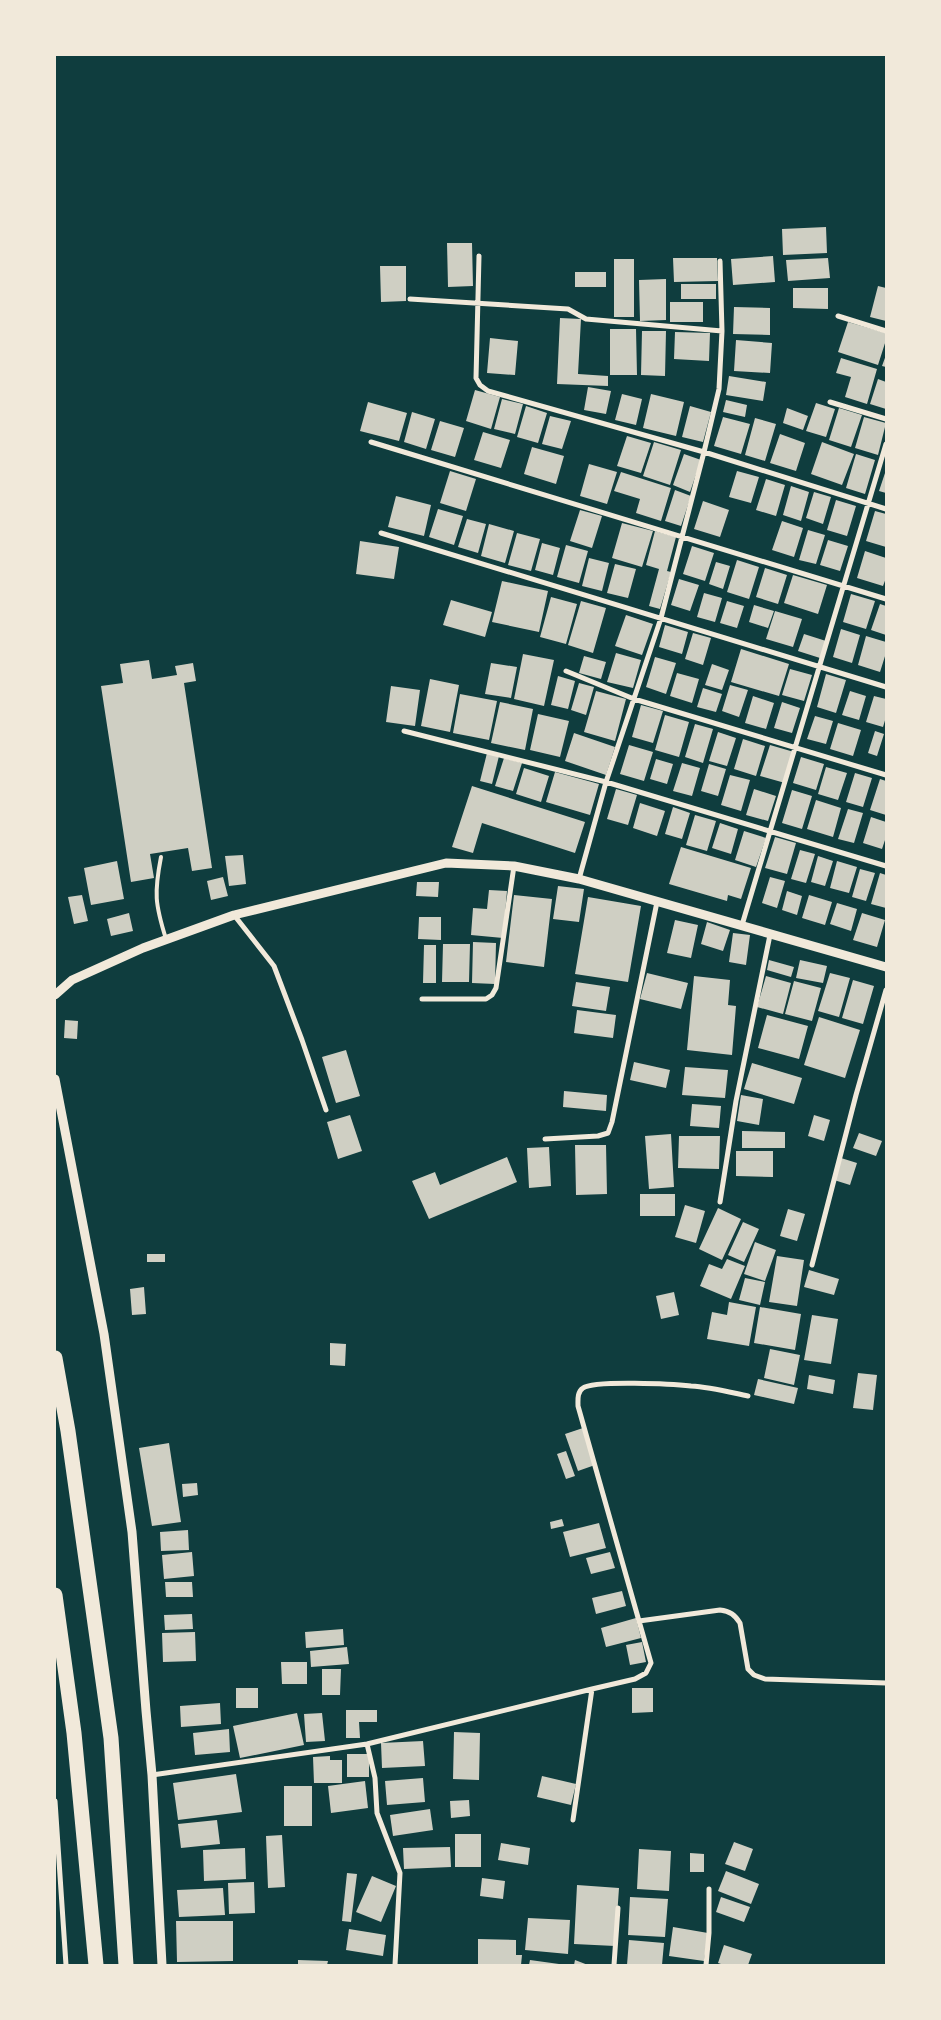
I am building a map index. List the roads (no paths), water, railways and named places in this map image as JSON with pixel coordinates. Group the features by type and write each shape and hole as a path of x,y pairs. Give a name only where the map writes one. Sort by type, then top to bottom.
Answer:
{"highway":[{"path":"55,1358 68,1431 111,1738 126,1965"},
{"path":"55,1595 74,1733 96,1965"}],"street":[{"path":"479,256 476,378 480,385 488,391 704,452 886,509"},
{"path":"579,879 606,782 661,618 684,536 719,388 722,331 720,261"},
{"path":"410,299 568,308 586,319 722,331"},
{"path":"838,316 886,331"},
{"path":"830,402 886,419"},
{"path":"371,442 886,598"},
{"path":"742,925 886,444"},
{"path":"381,533 886,687"},
{"path":"566,671 634,699 886,775"},
{"path":"404,731 606,782 886,866"},
{"path":"55,995 72,980 143,948 234,915 446,863 514,866 579,879 886,967"},
{"path":"422,999 486,999 492,995 496,988 514,866"},
{"path":"545,1139 598,1136 608,1133 612,1122 658,902"},
{"path":"234,915 274,966 326,1110"},
{"path":"720,1202 736,1101 770,935"},
{"path":"812,1265 856,1094 886,990"},
{"path":"55,1078 104,1334 131,1522 152,1775 162,1965"},
{"path":"152,1775 367,1744 592,1689 635,1678 646,1673 651,1663 578,1406 578,1394 583,1388 592,1385 622,1383 692,1386 748,1396"},
{"path":"640,1621 720,1610 729,1611 740,1623 748,1669 754,1675 765,1679 886,1683"},
{"path":"574,1820 592,1689"},
{"path":"367,1744 374,1778 378,1813 400,1873 395,1965"},
{"path":"55,1801 66,1965"},
{"path":"706,1965 709,1933 709,1889"},
{"path":"614,1965 618,1908"}],"lane":[{"path":"161,857 155,887 158,914 166,939"}]}
